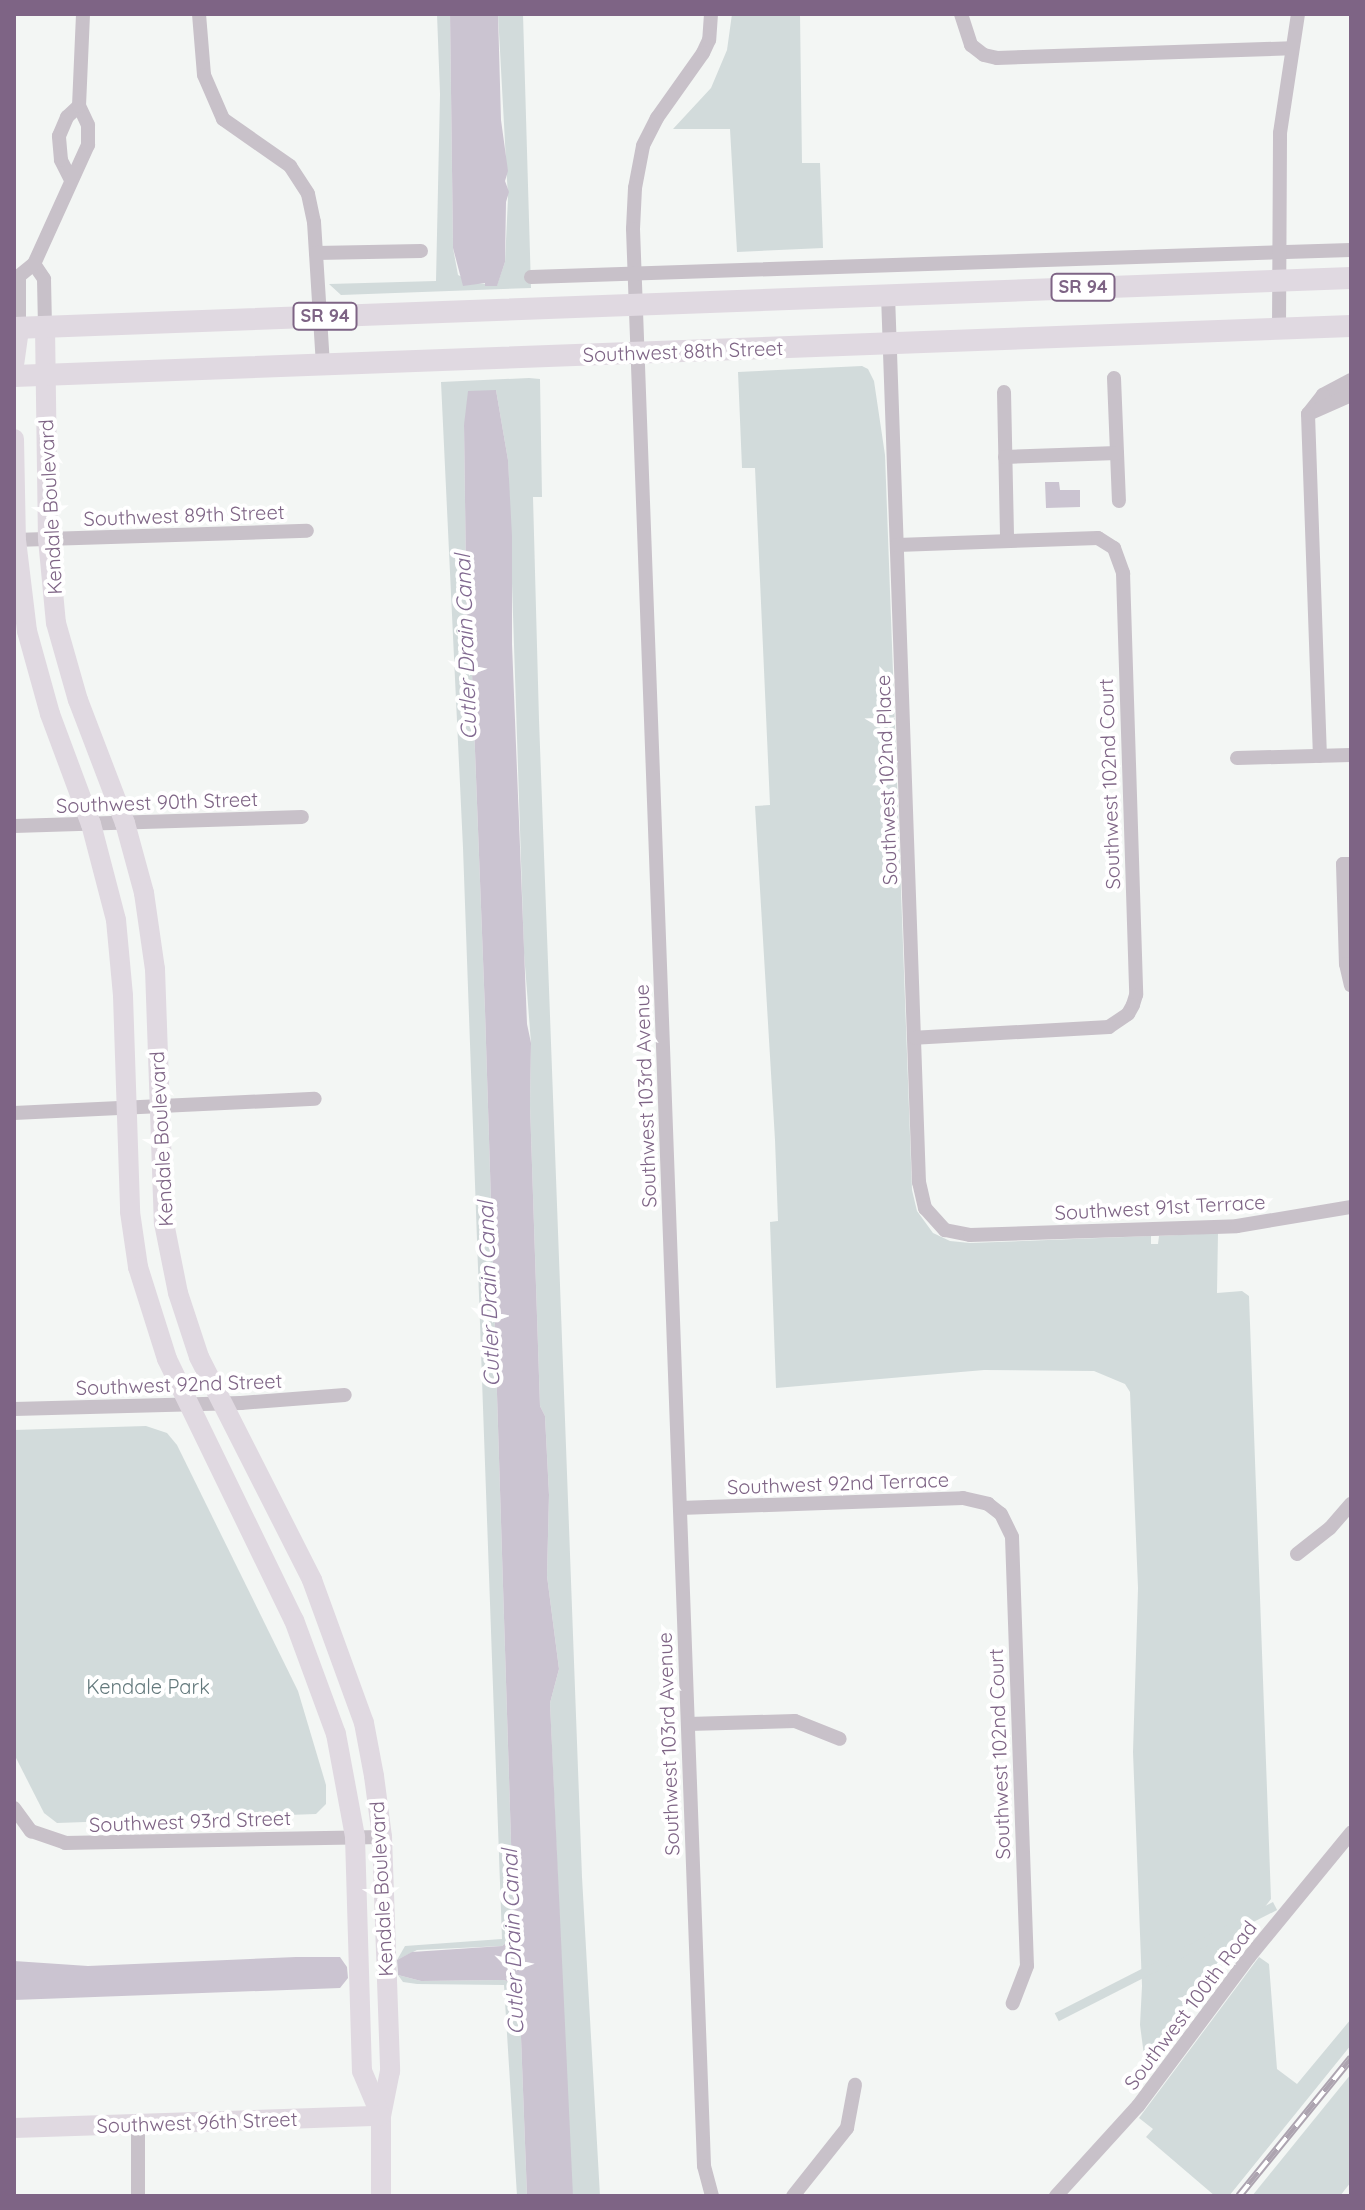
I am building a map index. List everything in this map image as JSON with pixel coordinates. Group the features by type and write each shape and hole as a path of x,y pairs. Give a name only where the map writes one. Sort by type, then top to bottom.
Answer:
{"main road":[{"name":"SR 94","path":"16,328 1351,278"},
{"name":"Southwest 88th Street","path":"14,376 1351,326"}],"street":[{"path":"14,365 19,276 34,264 70,178 88,145 88,125 79,106 83,14"},
{"path":"199,14 201,63 216,109 233,129 296,173 312,205 323,365"},
{"name":"Southwest 103rd Avenue","path":"711,14 709,40 703,53 657,118 643,146 634,198 705,2172 712,2196"},
{"path":"961,14 971,45 984,55 997,58 1291,48"},
{"path":"1279,329 1280,133 1298,14"},
{"path":"70,178 61,160 59,136 67,117 79,106"},
{"path":"531,277 1351,250"},
{"path":"316,253 421,251"},
{"path":"14,264 34,264"},
{"path":"34,264 44,279 45,327"},
{"name":"Southwest 102nd Place","path":"888,295 923,1202 936,1224 954,1233 970,1235"},
{"name":"Kendale Boulevard","path":"45,327 48,539 56,623 78,700 125,823 144,893 155,969 157,1107 164,1223 178,1293 199,1357 312,1580 335,1636 364,1723 382,1837 390,2071 381,2116 381,2196"},
{"path":"1114,378 1119,501"},
{"path":"1320,756 1308,414 1323,395 1351,380"},
{"path":"897,545 1007,541 1004,392"},
{"path":"1308,414 1351,395"},
{"name":"Kendale Boulevard","path":"14,439 15,540 33,658 50,714 91,824 117,931 130,1212 138,1267 158,1336 188,1404 294,1620 321,1686 345,1769 355,1837 362,2071 381,2116"},
{"path":"1005,457 1117,453"},
{"name":"Southwest 89th Street","path":"15,540 307,531"},
{"name":"Southwest 102nd Court","path":"915,1038 1109,1027 1128,1014 1136,995 1123,573 1114,548 1098,538 1007,541"},
{"path":"1237,758 1351,755"},
{"name":"Southwest 90th Street","path":"14,826 302,817"},
{"path":"1347,864 1346,964 1351,982"},
{"path":"14,1113 315,1099"},
{"name":"Southwest 91st Terrace","path":"970,1235 1237,1226 1351,1207"},
{"name":"Southwest 92nd Street","path":"14,1409 222,1403 345,1395"},
{"name":"Southwest 92nd Terrace","path":"680,1508 963,1498 995,1507"},
{"path":"1297,1554 1330,1528 1351,1504"},
{"name":"Southwest 102nd Court","path":"995,1507 1009,1529 1012,1553 1027,1966 1013,2003"},
{"path":"688,1724 795,1721 840,1739"},
{"name":"Southwest 93rd Street","path":"14,1808 31,1831 65,1843 382,1837"},
{"name":"Southwest 100th Road","path":"1056,2196 1138,2106 1249,1957 1351,1833"},
{"path":"793,2196 847,2128 855,2085"},
{"name":"Southwest 96th Street","path":"14,2128 381,2116"},
{"path":"138,2125 138,2196"}],"green space":[{"path":"437,14 450,14 453,248 458,275 475,283 497,285 505,262 508,198 498,14 523,14 531,288 341,295 329,284 436,281 440,94"},
{"path":"732,14 800,14 802,163 820,163 823,248 737,252 730,129 673,129 711,88 727,50"},
{"path":"862,366 868,369 874,381 885,455 912,1190 917,1211 933,1233 950,1241 970,1243 1151,1236 1151,1244 1158,1244 1159,1236 1218,1233 1217,1293 1242,1291 1249,1296 1271,1899 1145,2063 1140,2025 1142,1986 1133,1752 1138,1588 1130,1392 1125,1384 1094,1371 984,1370 776,1388 770,1222 778,1221 755,806 770,805 755,468 742,468 738,372"},
{"path":"540,379 542,497 533,497 539,720 582,1877 600,2196 573,2196 571,2186 550,1703 559,1669 547,1576 549,1495 545,1416 540,1406 530,1105 531,1043 524,953 508,460 496,390 464,425 467,650 472,673 485,1011 514,1937 502,1946 417,1950 397,1960 405,1946 502,1939 463,848 441,382"},
{"name":"Kendale Park","path":"146,1426 167,1433 177,1445 298,1691 326,1785 326,1804 316,1814 57,1823 44,1813 14,1754 14,1430"},
{"path":"1273,1902 1277,1910 1059,2021 1055,2013"},
{"path":"1259,1957 1269,1964 1277,2069 1297,2084 1351,2019 1351,2045 1229,2196 1215,2196 1146,2137 1153,2129 1139,2118"},
{"path":"398,1975 421,1981 503,1980 519,1984 527,2196 517,2196 504,1985 417,1984 403,1982"},
{"path":"1351,2074 1351,2182 1340,2196 1252,2196"}],"water":[{"path":"450,14 498,14 501,120 508,171 505,181 509,192 506,202 505,262 497,286 485,286 485,283 463,286 453,248"},
{"name":"Cutler Drain Canal","path":"496,390 508,460 512,536 512,644 527,1024 531,1043 530,1105 540,1406 545,1416 549,1495 547,1576 559,1669 550,1703 573,2196 527,2196 519,1984 503,1980 421,1981 398,1975 397,1960 412,1952 502,1946 514,1937 485,1011 472,673 467,650 464,425 468,391"},
{"path":"1045,482 1059,482 1060,490 1080,490 1080,507 1046,508"},
{"path":"340,1957 347,1967 348,1978 340,1988 14,2000 14,1961 88,1966"}],"railway":[{"path":"1239,2196 1351,2058"}]}
